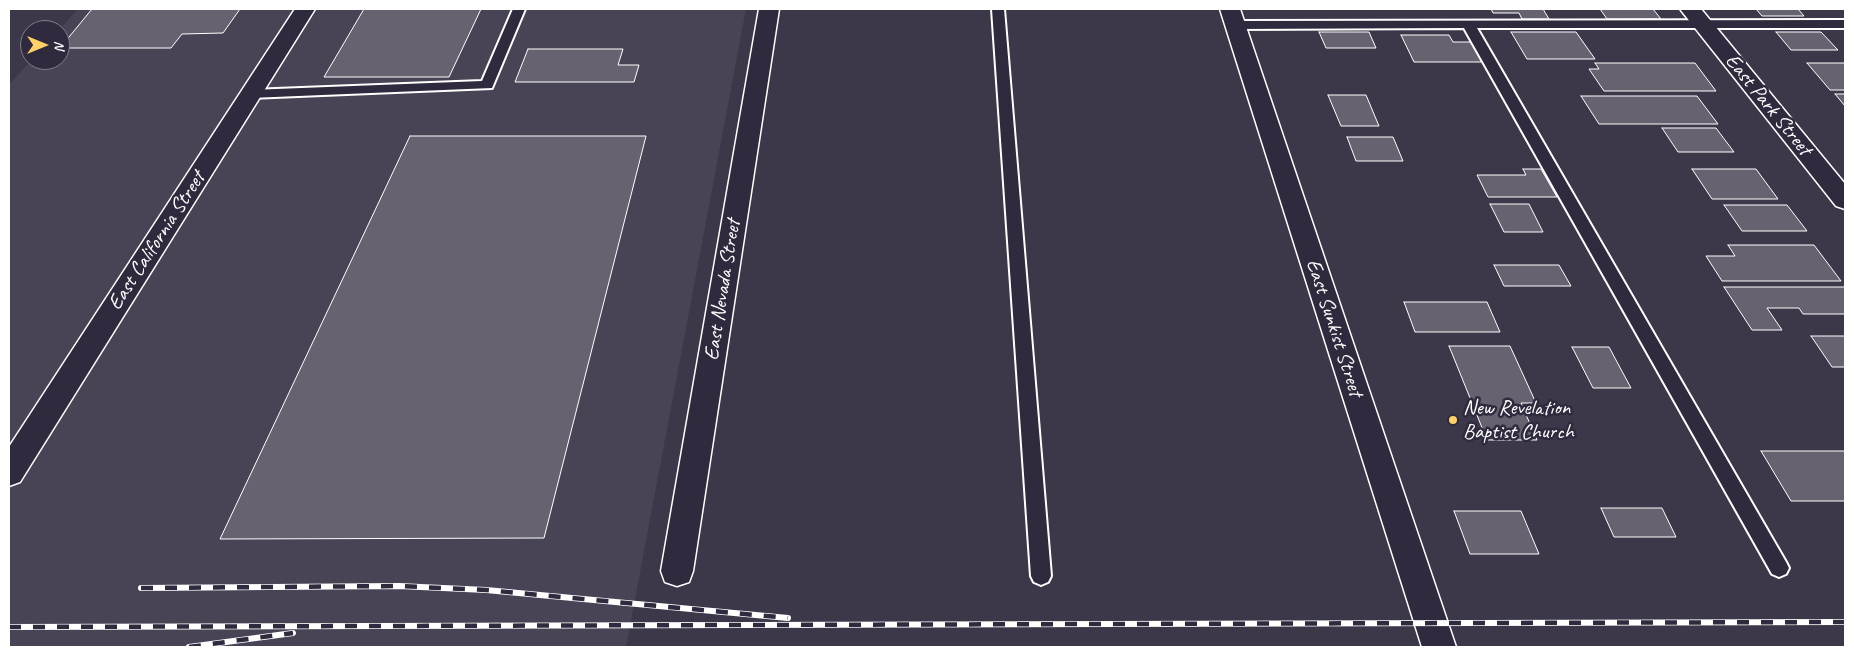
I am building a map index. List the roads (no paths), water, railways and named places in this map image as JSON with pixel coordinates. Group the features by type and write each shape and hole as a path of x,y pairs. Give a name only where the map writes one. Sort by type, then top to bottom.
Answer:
{"street":[{"name":"East California Street","path":"9,473 305,9"},
{"name":"East Nevada Street","path":"677,572 769,9"},
{"name":"East Park Street","path":"1696,16 1845,200"},
{"name":"East Sunkist Street","path":"1232,17 1439,647"}],"lane":[{"path":"250,94 487,85 519,9"},
{"path":"998,9 1041,576"},
{"path":"1232,17 1468,24 1696,16 1845,24"},
{"path":"1468,24 1779,568"}],"railway":[{"path":"141,588 399,586 486,590 788,618"},
{"path":"9,627 1845,622"},
{"path":"189,647 293,633"}],"place":[{"name":"New Revelation Baptist Church","path":"1453,420"}]}
